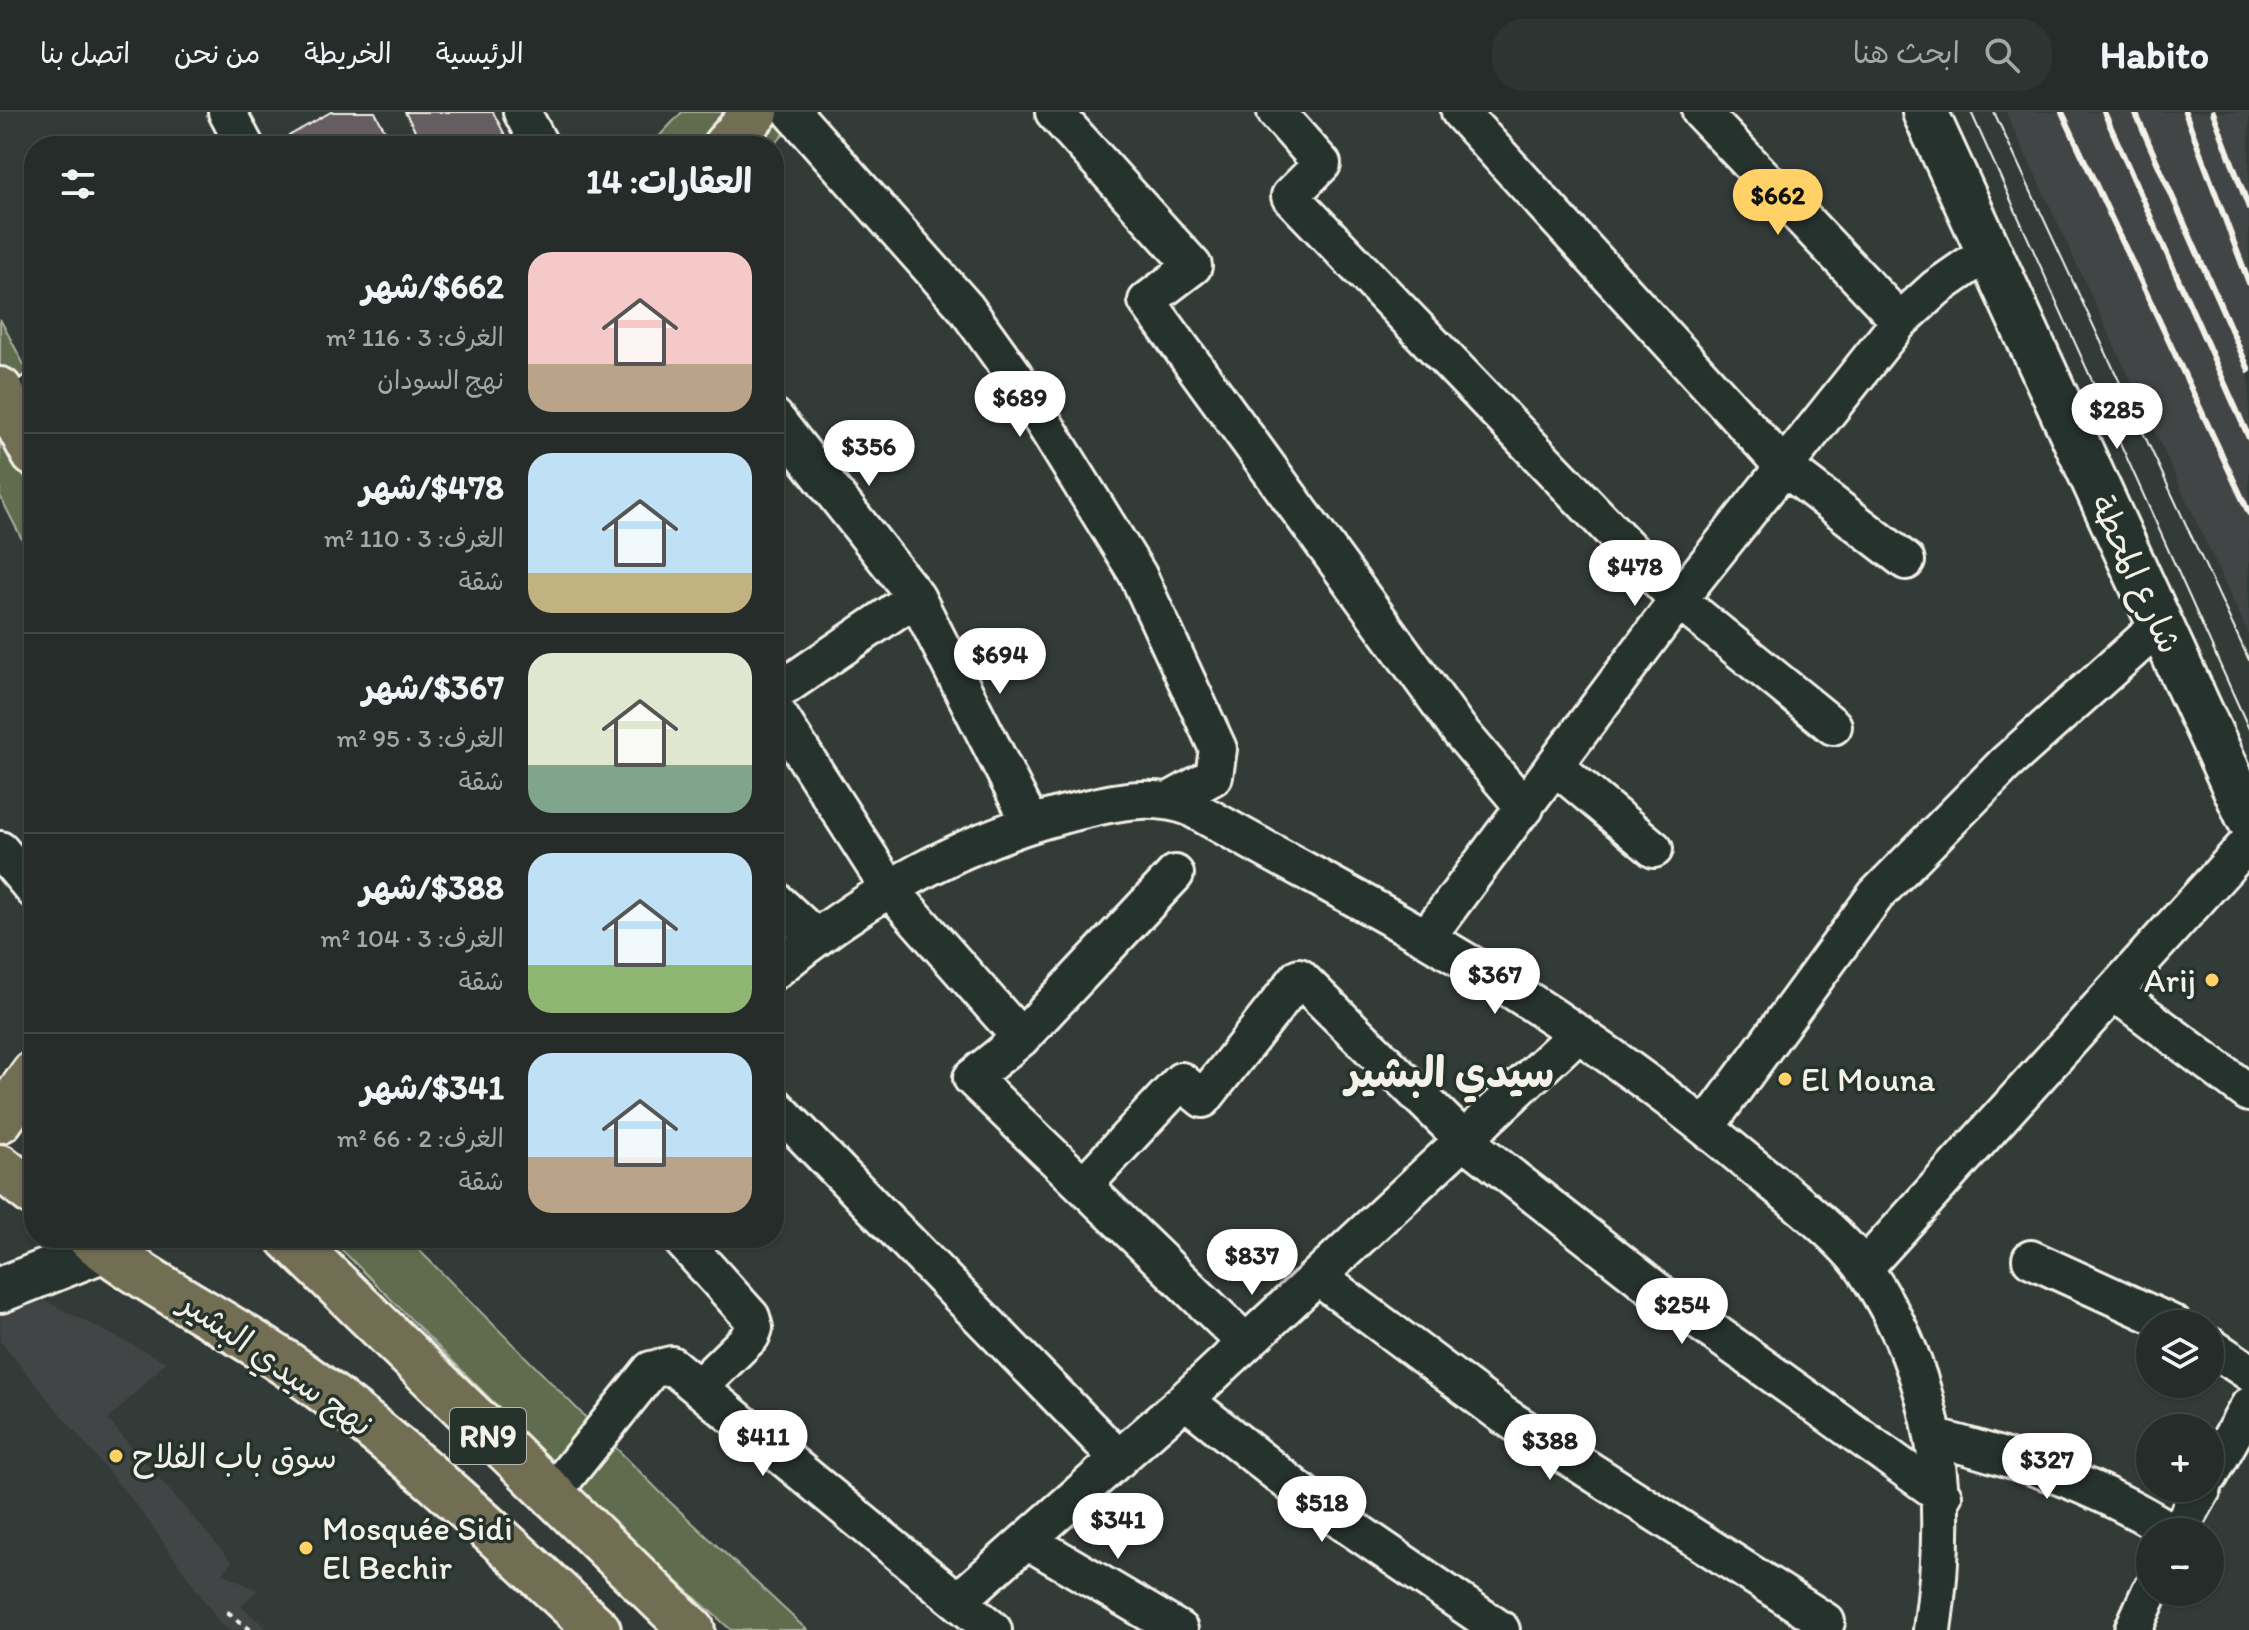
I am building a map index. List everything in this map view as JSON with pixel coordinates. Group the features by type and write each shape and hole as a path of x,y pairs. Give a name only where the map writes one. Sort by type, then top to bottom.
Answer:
{"main road":[{"path":"734,136 756,112"},
{"path":"14,396 24,425"},
{"path":"0,1120 24,1087"},
{"path":"0,1167 24,1186"},
{"name":"نهج سيدي البشير","path":"105,1248 302,1374 350,1410 501,1537 598,1630"},
{"name":"RN9","path":"299,1248 550,1496 692,1630"}],"street":[{"path":"227,112 240,136"},
{"path":"784,963 889,888 928,866 1030,822 1116,802 1171,800 1214,776 1218,749 1138,575 1060,445 966,308 792,112"},
{"path":"1054,112 1193,266 1147,301 1459,730 1525,808"},
{"path":"1276,112 1322,164 1290,196 1678,600 1833,726"},
{"path":"1460,112 1784,467 1906,561"},
{"path":"1701,112 1900,321"},
{"name":"شارع المحطة","path":"1925,112 2249,818"},
{"path":"1426,938 1678,600 1900,321 1936,288 1988,252"},
{"path":"784,430 916,597 1030,822"},
{"path":"784,687 916,597"},
{"path":"1706,1127 1876,895 2005,764 2159,626"},
{"path":"784,724 889,888 1021,1038"},
{"path":"1555,766 1654,849"},
{"path":"1171,800 1271,850 1426,938 1578,1033 1706,1127 1864,1268 1904,1342 1924,1392 1936,1438 1943,1496 1942,1547 1932,1630"},
{"path":"1864,1268 2249,842"},
{"path":"0,850 24,878"},
{"path":"1175,874 1021,1038 972,1078 1246,1343"},
{"path":"784,908 816,938"},
{"path":"1084,1185 1181,1081 1203,1099 1299,977 1463,1139 1662,1295 1943,1496"},
{"path":"2114,992 2249,1093"},
{"path":"959,1600 1185,1400 1578,1033"},
{"path":"784,1115 1119,1459"},
{"path":"0,1290 87,1248"},
{"path":"689,1248 751,1317 754,1325 751,1336 699,1387"},
{"path":"2031,1259 2142,1310"},
{"path":"1318,1277 1503,1415 1826,1622"},
{"path":"2224,1355 2249,1372"},
{"path":"550,1496 651,1370 671,1365 993,1630"},
{"path":"1185,1400 1311,1500 1501,1630"},
{"path":"2224,1450 2249,1406"},
{"path":"1936,1438 2078,1480 2151,1518"},
{"path":"1028,1541 1179,1630"},
{"path":"2133,1630 2144,1606"}],"path":[{"path":"227,1612 250,1630"}],"shaded area":[{"path":"2006,112 2249,112 2249,635 2066,241"},
{"name":"سوق باب الفلاح","path":"45,1301 166,1362 108,1420 232,1562 223,1573 257,1590 241,1606 269,1630 229,1630 220,1623 142,1512 0,1341 0,1313"}],"green space":[{"path":"682,112 805,112 782,136 659,136"},
{"path":"0,319 24,365 24,543 0,496"},
{"path":"340,1248 417,1248 669,1501 807,1630 731,1630 625,1534"}],"building":[{"path":"331,112 375,112 388,136 289,136"},
{"path":"405,112 493,112 505,135 503,136 418,136"}],"tram line":[{"path":"1971,112 2249,729"},
{"path":"1994,112 2249,660"}],"railway":[{"path":"2062,112 2249,513"},
{"path":"2104,112 2249,438"},
{"path":"2135,112 2249,370"},
{"path":"2185,112 2249,283"},
{"path":"2213,112 2249,208"}],"place":[{"name":"Arij","path":"2212,980"},
{"name":"El Mouna","path":"1785,1079"},
{"name":"سوق باب الفلاح","path":"116,1456"},
{"name":"Mosquée Sidi El Bechir","path":"306,1548"}],"district":[{"name":"سيدي البشير","path":"1450,1072"}]}
